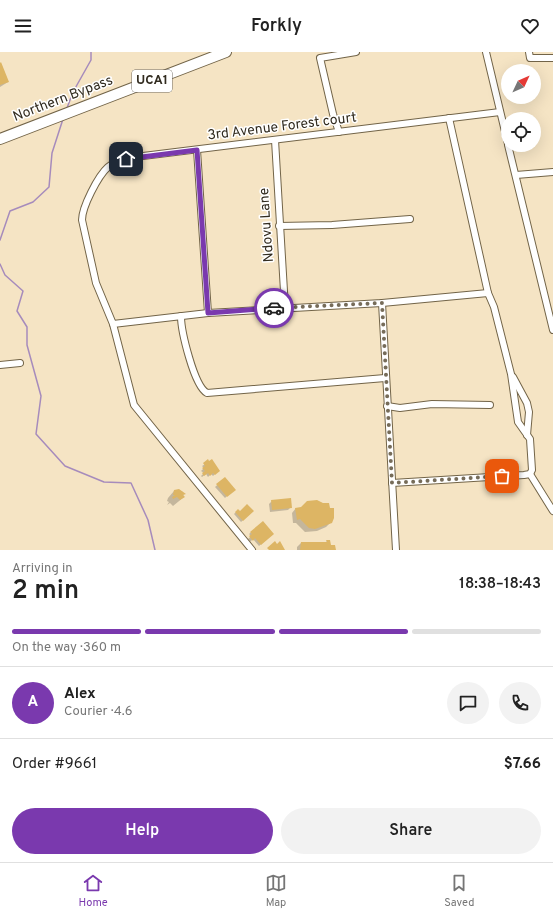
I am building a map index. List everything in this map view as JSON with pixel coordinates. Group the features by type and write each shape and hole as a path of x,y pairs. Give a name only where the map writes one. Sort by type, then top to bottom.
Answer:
{"main road":[{"name":"Northern Bypass","path":"0,138 226,52"}],"street":[{"path":"339,132 333,114 320,58 356,52"},
{"path":"486,52 501,116"},
{"path":"529,52 530,58 553,58"},
{"name":"3rd Avenue Forest court","path":"252,550 134,405 113,324 96,283 82,220 84,205 108,167 115,163 135,157 500,112"},
{"path":"449,118 488,293 494,307 512,374 518,422 527,435 531,450 532,470 530,474"},
{"name":"Ndovu Lane","path":"275,140 285,308"},
{"path":"197,150 208,313"},
{"path":"510,152 553,330"},
{"path":"516,176 553,172"},
{"path":"279,226 332,225 410,219"},
{"path":"113,324 208,313 382,303 488,293"},
{"path":"382,303 385,378 396,550"},
{"path":"181,316 183,335 197,380 202,391 206,393 385,378"},
{"path":"0,365 20,363"},
{"path":"512,374 527,403 529,412 527,435"},
{"path":"387,406 400,408 432,404 490,405"},
{"path":"392,483 530,474"},
{"path":"530,474 553,510"}],"building":[{"path":"1,62 9,82 0,85 0,63"},
{"path":"208,459 209,461 212,459 220,471 215,475 213,473 210,476 208,473 204,476 202,473 205,471 202,468 205,466 203,463"},
{"path":"225,477 236,490 227,497 216,484"},
{"path":"179,489 186,494 183,495 185,497 180,500 177,497 173,499 172,497 175,495 173,495 174,490"},
{"path":"291,498 292,508 272,510 271,500"},
{"path":"317,500 323,503 329,503 330,508 334,508 334,518 332,523 315,529 309,528 300,519 297,520 295,508 301,507 307,501"},
{"path":"247,504 254,511 243,521 235,512 238,509 240,511"},
{"path":"263,521 274,534 261,545 255,538 253,541 249,536 252,534 250,532"},
{"path":"326,540 330,540 331,545 335,545 336,550 300,550 301,542 327,542"},
{"path":"275,541 277,544 280,541 285,550 269,550 267,548"}],"waterway":[{"path":"67,108 73,92 91,60 91,52"},
{"path":"0,240 10,211 33,202 49,187 52,153 63,119"},
{"path":"0,264 5,275 23,291 17,311 27,327 27,345 41,396 36,434 65,466 104,482 131,483 148,520 155,550"}],"way so far":[{"path":"274,308 382,303 392,483 502,476"}],"route":[{"path":"126,159 162,153 197,150 208,313 274,308"}]}
